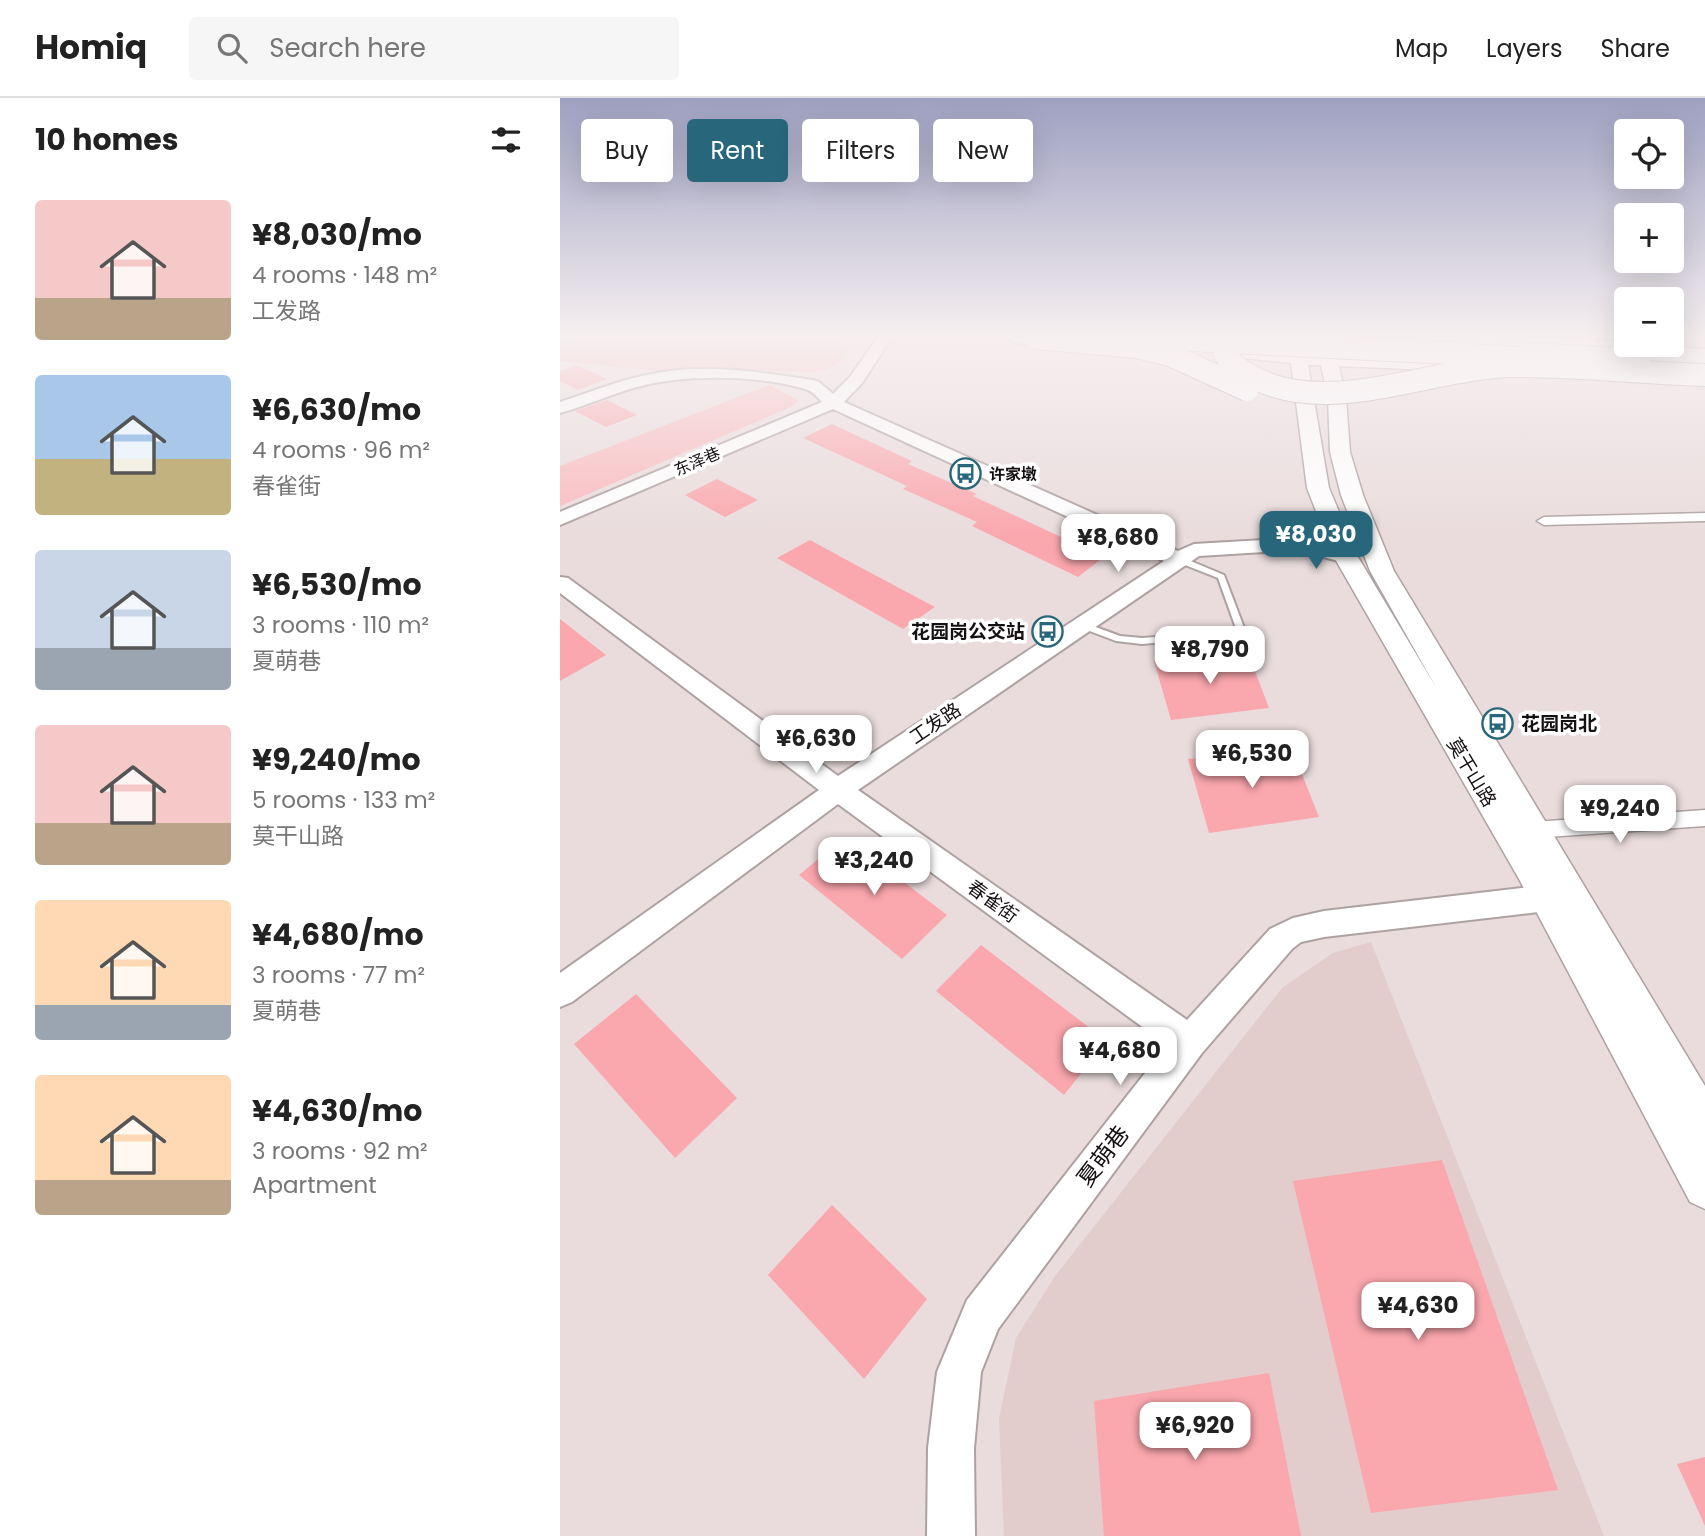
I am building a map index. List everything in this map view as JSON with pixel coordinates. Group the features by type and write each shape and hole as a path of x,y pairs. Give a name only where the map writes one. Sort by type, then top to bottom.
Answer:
{"main road":[{"name":"莫干山路","path":"1306,404 1318,488 1346,557 1371,604 1547,898 1705,1187"},
{"name":"莫干山路","path":"1338,404 1340,452 1352,495 1382,571 1705,1125"}],"street":[{"name":"东泽巷","path":"560,519 830,404"},
{"path":"835,404 1178,559"},
{"path":"1544,521 1705,517"},
{"name":"工发路","path":"1297,544 1333,525"},
{"name":"工发路","path":"560,992 838,790 1194,550 1297,544 1346,557"},
{"name":"春雀街","path":"560,583 838,790 1190,1042"},
{"path":"1533,830 1705,818"},
{"name":"夏萌巷","path":"951,1536 951,1448 959,1373 982,1315 1190,1042 1281,940 1293,931 1324,923 1547,898"}],"lane":[{"path":"1082,625 1119,639 1142,641 1242,633 1221,577 1178,559"}],"shaded area":[{"path":"720,404 795,404 560,506 560,466"},
{"path":"1371,942 1604,1536 1004,1536 999,1418 1016,1338 1055,1276 1282,988 1333,953"}],"building":[{"path":"595,404 615,404 637,415 606,427 575,411"},
{"path":"832,424 912,461 908,464 977,494 973,496 1104,557 1078,577 972,526 977,522 903,489 907,486 803,438"},
{"path":"717,479 758,500 725,517 685,495"},
{"path":"810,540 935,607 903,629 777,558"},
{"path":"560,619 606,655 560,681"},
{"path":"1248,653 1269,708 1171,720 1154,661"},
{"path":"1292,749 1319,817 1209,833 1188,759"},
{"path":"845,837 947,915 902,959 799,875"},
{"path":"981,945 1107,1041 1064,1095 936,991"},
{"path":"636,994 737,1098 675,1158 574,1044"},
{"path":"1442,1160 1558,1490 1371,1513 1293,1181"},
{"path":"832,1205 927,1299 864,1379 768,1275"},
{"path":"1269,1373 1301,1536 1104,1536 1094,1401"},
{"path":"1705,1457 1705,1526 1677,1464"}],"place":[{"name":"许家墩","path":"966,474"},
{"name":"花园岗公交站","path":"1048,631"},
{"name":"花园岗北","path":"1498,723"}]}
